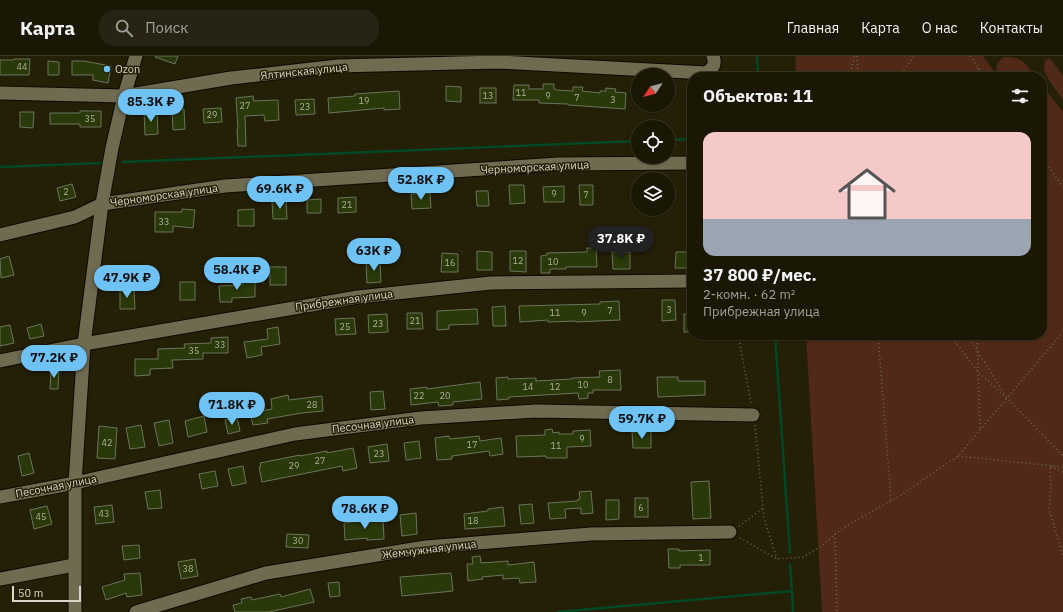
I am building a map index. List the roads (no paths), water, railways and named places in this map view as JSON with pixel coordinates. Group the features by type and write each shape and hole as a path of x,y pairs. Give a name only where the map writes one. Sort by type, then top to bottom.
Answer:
{"street":[{"path":"75,612 75,483 84,344 102,204 112,148 124,96 136,56"},
{"name":"Ялтинская улица","path":"708,72 714,66 715,62 713,56"},
{"name":"Ялтинская улица","path":"0,94 124,96 231,78 338,66 499,62 687,72"},
{"name":"Черноморская улица","path":"0,235 75,217 102,204 225,186 558,164 687,163"},
{"name":"Прибрежная улица","path":"0,361 84,344 358,297 491,283 687,281"},
{"name":"Песочная улица","path":"0,497 75,483 295,434 421,418 536,410 754,415"},
{"name":"Жемчужная улица","path":"136,612 266,574 426,547 591,534 730,532"},
{"path":"0,579 74,566"}],"waterway":[{"path":"757,56 758,72"},
{"path":"675,140 687,139"},
{"path":"123,162 631,141"},
{"path":"0,167 102,163"},
{"path":"775,340 790,553"},
{"path":"790,564 792,591"},
{"path":"558,612 792,591 793,612"}],"place":[{"name":"Ozon","path":"107,69"}]}
